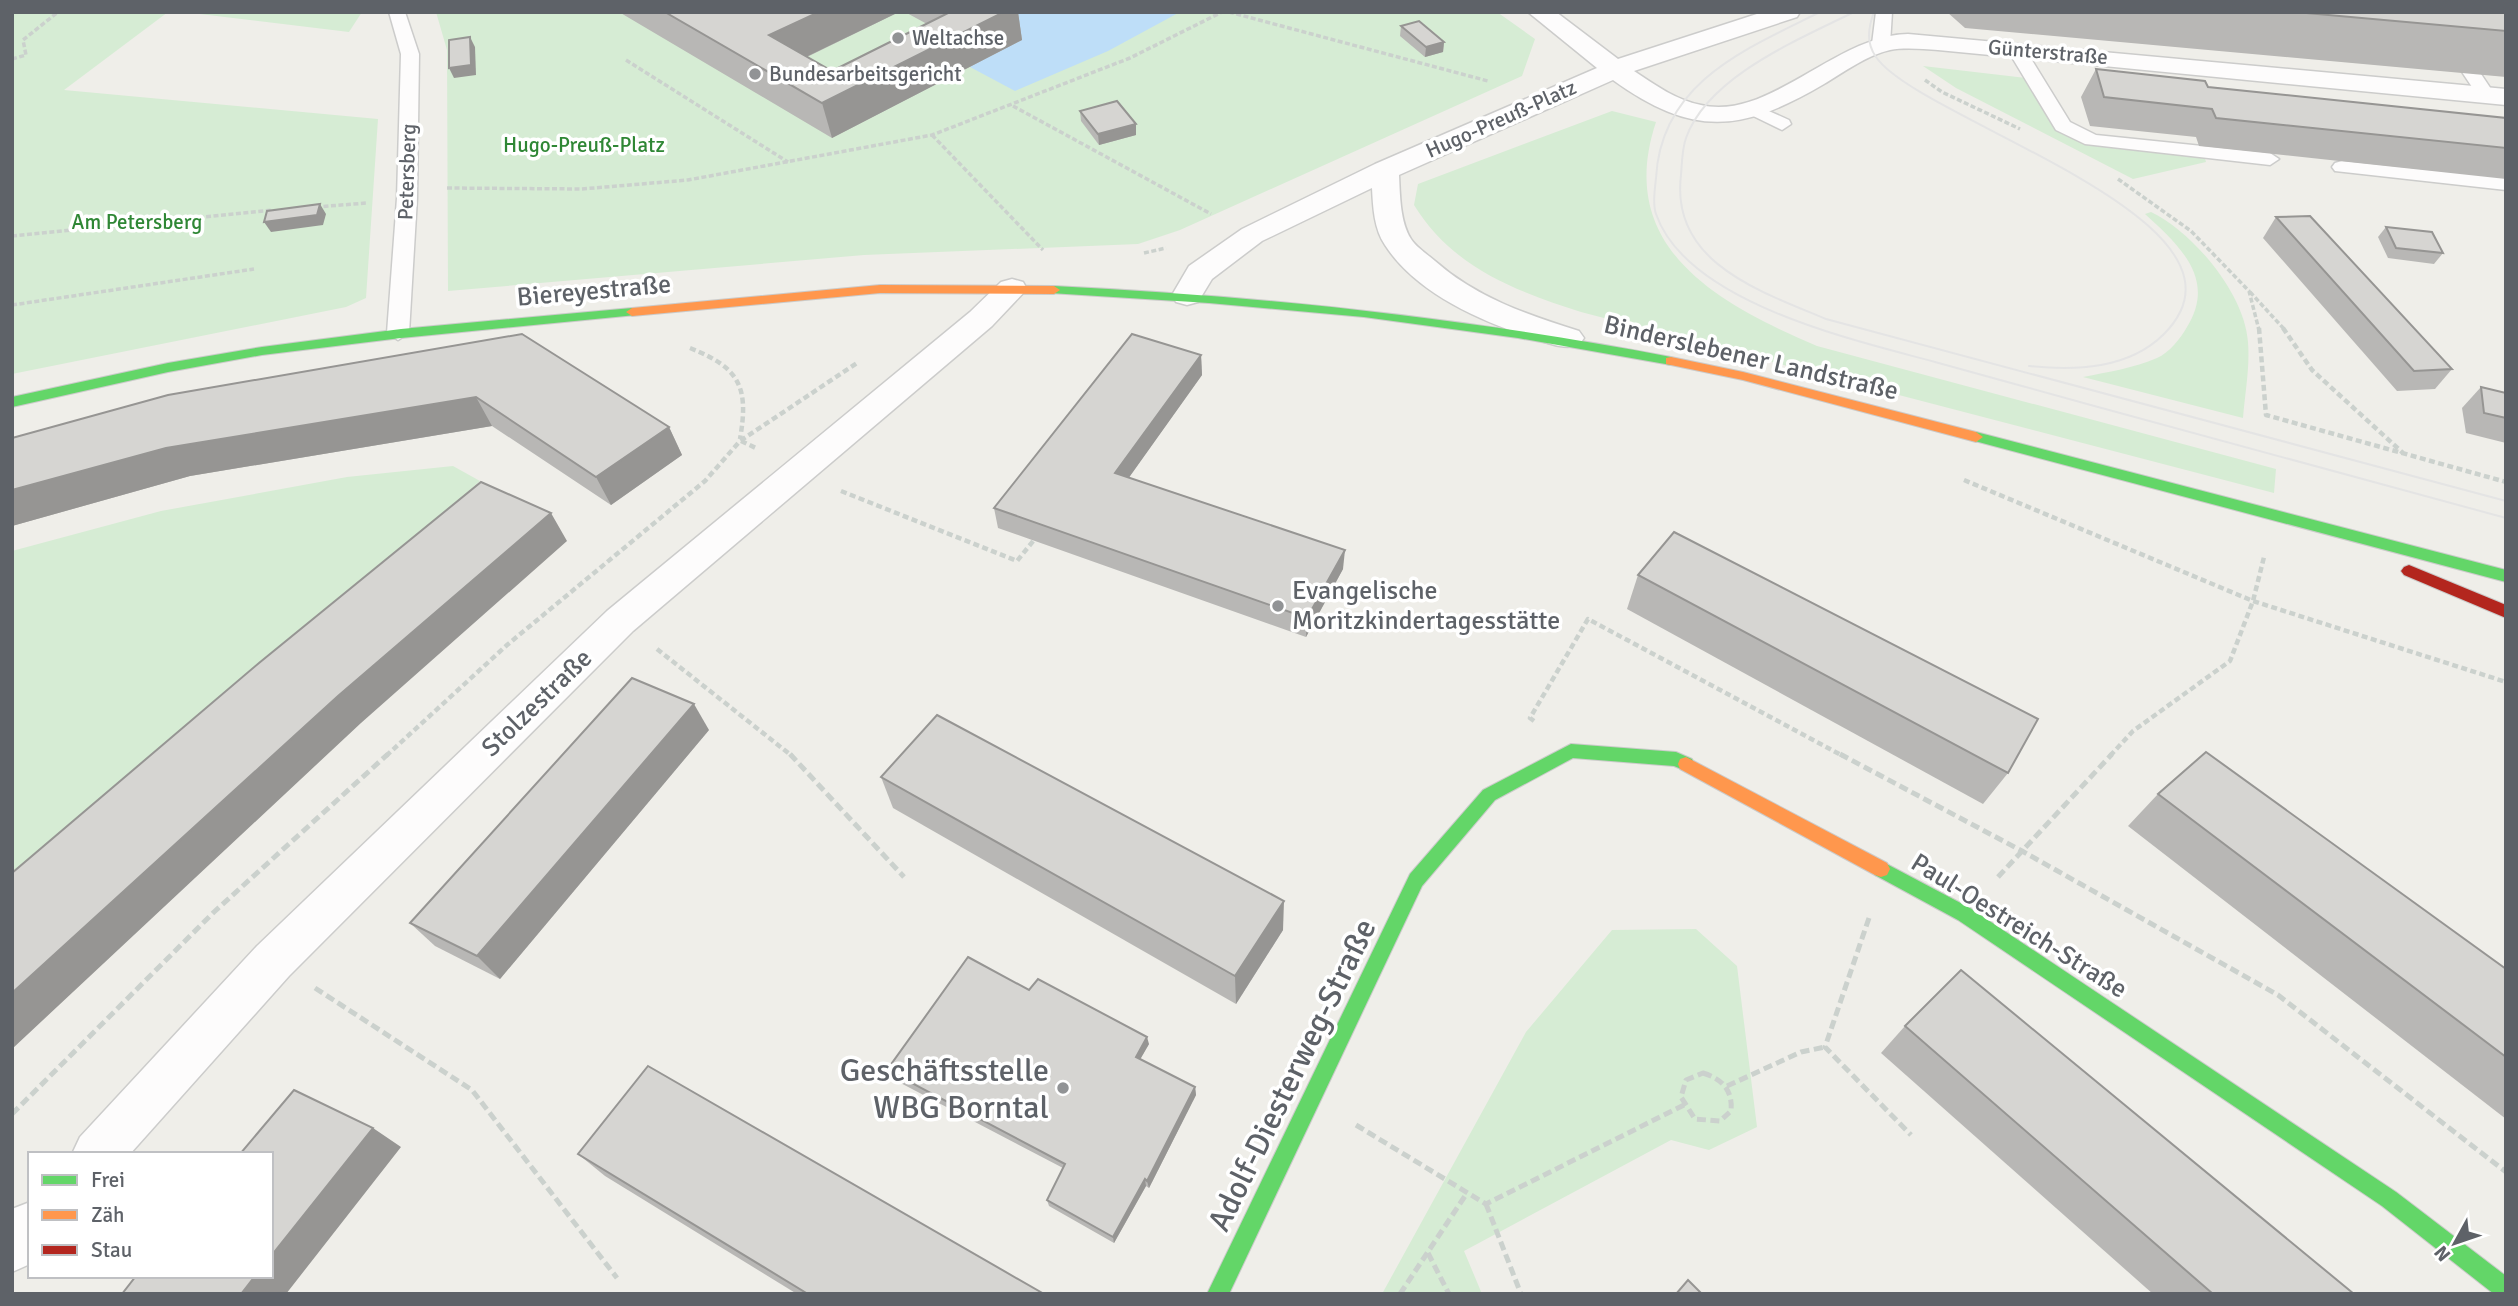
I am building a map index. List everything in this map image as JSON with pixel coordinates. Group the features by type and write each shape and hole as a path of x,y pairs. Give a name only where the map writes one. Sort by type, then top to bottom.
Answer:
{"main road":[{"name":"Biereyestraße","path":"12,402 131,374 248,353 398,333 880,289 1012,289 1187,295"},
{"name":"Binderslebener Landstraße","path":"1187,295 1356,310 1590,345 1743,376 2506,576"},
{"name":"Binderslebener Landstraße","path":"2294,522 2506,612"},
{"name":"Paul-Oestreich-Straße","path":"1571,751 1676,759 1964,914 2389,1199 2506,1290"},
{"name":"Adolf-Diesterweg-Straße","path":"1218,1294 1416,880 1489,795 1571,751"}],"street":[{"name":"Günterstraße","path":"1540,12 1643,89 1677,107 1724,117 1753,109 1881,44 1938,42 2496,96"},
{"name":"Hugo-Preuß-Platz","path":"1187,295 1200,273 1252,235 1385,170 1617,68 1788,12"},
{"path":"1385,170 1386,203 1397,242 1428,271 1460,298 1496,316 1590,345"},
{"name":"Stolzestraße","path":"99,1152 273,961 620,621 1012,289"},
{"path":"12,1246 28,1229"}],"lane":[{"name":"Petersberg","path":"397,12 410,54 407,198 398,333"},
{"path":"1881,44 1884,12"},
{"path":"2016,49 2063,126 2074,134 2092,140 2270,159"},
{"path":"2471,72 2496,96"},
{"path":"1753,109 1782,124"},
{"path":"2342,167 2506,184"}],"path":[{"path":"12,59 26,55 23,40 58,12"},
{"path":"306,208 407,198 442,188 609,187 688,180 932,135 1130,58 1222,12"},
{"path":"1228,12 1551,97"},
{"path":"1881,44 1942,92 2025,132"},
{"path":"626,60 789,163"},
{"path":"1012,106 1252,235"},
{"path":"932,135 1049,256"},
{"path":"2108,173 2191,231 2285,330 2312,370 2403,453"},
{"path":"12,236 280,210"},
{"path":"12,305 254,269"},
{"path":"2249,291 2259,329 2266,415 2506,482"},
{"path":"725,366 742,384 746,403 740,441"},
{"path":"12,1114 214,912 507,645 630,540 705,481 740,441 833,379"},
{"path":"802,469 831,488 1017,561 1034,540"},
{"path":"1959,478 2253,601 2506,682"},
{"path":"1964,914 2133,731 2230,661 2253,601 2265,555"},
{"path":"1571,751 1530,718 1588,619 2022,851 2278,995 2506,1171"},
{"path":"620,621 781,744 904,877"},
{"path":"1825,1048 1885,872"},
{"path":"273,961 471,1090 617,1278"},
{"path":"1727,1086 1801,1052 1825,1048"},
{"path":"1825,1048 1911,1135"},
{"path":"1703,1073 1727,1086 1733,1103 1731,1111 1721,1122 1712,1124 1695,1119 1684,1105 1681,1089 1689,1077 1703,1073"},
{"path":"1311,1097 1486,1205 1521,1294"},
{"path":"1486,1205 1684,1105"},
{"path":"1400,1294 1467,1192"},
{"path":"1428,1252 1449,1294"}],"green space":[{"name":"Am Petersberg","path":"12,12 168,12 64,90 378,119 366,298 346,307 12,374"},
{"path":"183,12 362,12 349,32"},
{"name":"Hugo-Preuß-Platz","path":"436,12 1497,12 1535,39 1522,76 1180,230 1138,244 864,255 448,291 447,50"},
{"path":"1923,66 2026,78 2064,130 2204,155 2206,162 2133,179 1956,88"},
{"path":"1612,111 1656,122 1647,166 1650,204 1663,237 1684,266 1712,290 1745,311 1817,346 2276,469 2274,493 1556,304 1509,285 1466,261 1429,227 1414,205 1418,184"},
{"path":"2151,212 2167,221 2199,249 2214,266 2237,304 2245,323 2248,342 2243,418 2083,377 2130,367 2161,356 2181,336 2195,310 2198,293 2190,264 2170,238 2145,214"},
{"path":"453,466 480,481 12,899 12,551 161,511 347,477"},
{"path":"1696,929 1737,966 1757,1127 1709,1150 1671,1140 1464,1251 1482,1294 1382,1294 1526,1032 1612,930"}],"water":[{"path":"966,12 1180,12 1108,51 1015,91 970,67"}],"building":[{"path":"665,12 819,12 769,35 832,71 950,12 1004,12 822,103"},
{"path":"2295,12 2506,12 2506,31"},
{"path":"1419,21 1444,42 1426,47 1401,26"},
{"path":"470,37 471,65 449,68 449,40"},
{"path":"2096,69 2205,81 2208,87 2506,118 2506,148 2216,118 2212,109 2104,97"},
{"path":"1117,101 1136,124 1098,134 1080,111"},
{"path":"320,204 317,215 264,222 267,211"},
{"path":"2310,216 2452,369 2414,371 2276,217"},
{"path":"2386,227 2432,232 2443,253 2396,248"},
{"path":"522,334 669,427 596,477 476,397 166,448 12,490 12,438 168,395"},
{"path":"1132,334 1201,355 1115,473 1345,550 1307,618 994,508"},
{"path":"2481,387 2506,393 2506,418 2484,413"},
{"path":"481,482 551,513 338,696 12,993 12,873 259,663"},
{"path":"1674,532 2038,719 2008,773 1638,575"},
{"path":"632,678 694,704 477,956 410,923"},
{"path":"937,715 1284,901 1235,976 881,777"},
{"path":"2206,752 2506,969 2506,1057 2158,794"},
{"path":"968,957 1029,990 1038,979 1147,1037 1136,1057 1195,1087 1147,1181 1145,1179 1113,1237 1047,1200 1065,1164 887,1070"},
{"path":"1961,970 2354,1294 2213,1294 1905,1026"},
{"path":"648,1066 1044,1294 808,1294 578,1154"},
{"path":"294,1090 373,1128 273,1253 273,1152 242,1152"},
{"path":"134,1278 253,1278 241,1294 122,1294"},
{"path":"1688,1280 1702,1294 1676,1294"}],"tram line":[{"path":"1820,12 1737,55 1691,93 1673,117 1661,145 1655,210 1674,245 1701,272 1737,294 1819,329 2506,518"},
{"path":"1854,12 1758,62 1714,96 1697,116 1684,147 1681,205 1690,230 1704,251 1724,269 1774,297 1826,319 2506,501"},
{"path":"1874,12 1869,35 1873,52 1905,83 2078,177 2133,214 2172,252 2186,292 2164,334 2150,346 2118,361 2101,365 2065,368 2029,366"}],"traffic: fast":[{"path":"1054,290 1209,299 1364,313 1518,334 1671,361"},
{"path":"12,402 168,367 262,351 493,324 632,312"},
{"path":"1976,437 2506,576"},
{"path":"1218,1294 1416,880 1489,795 1571,751 1676,759 1686,764"},
{"path":"1881,869 1964,914 2389,1199 2506,1290"}],"traffic: slow":[{"path":"632,312 880,289 1054,290"},
{"path":"1671,361 1743,376 1976,437"},
{"path":"1686,764 1881,869"}],"traffic: jam":[{"path":"2409,571 2506,612"}],"place":[{"name":"Weltachse","path":"898,38"},
{"name":"Bundesarbeitsgericht","path":"755,74"},
{"name":"Evangelische Moritzkindertagesstätte","path":"1278,606"},
{"name":"Geschäftsstelle WBG Borntal","path":"1063,1088"}]}
